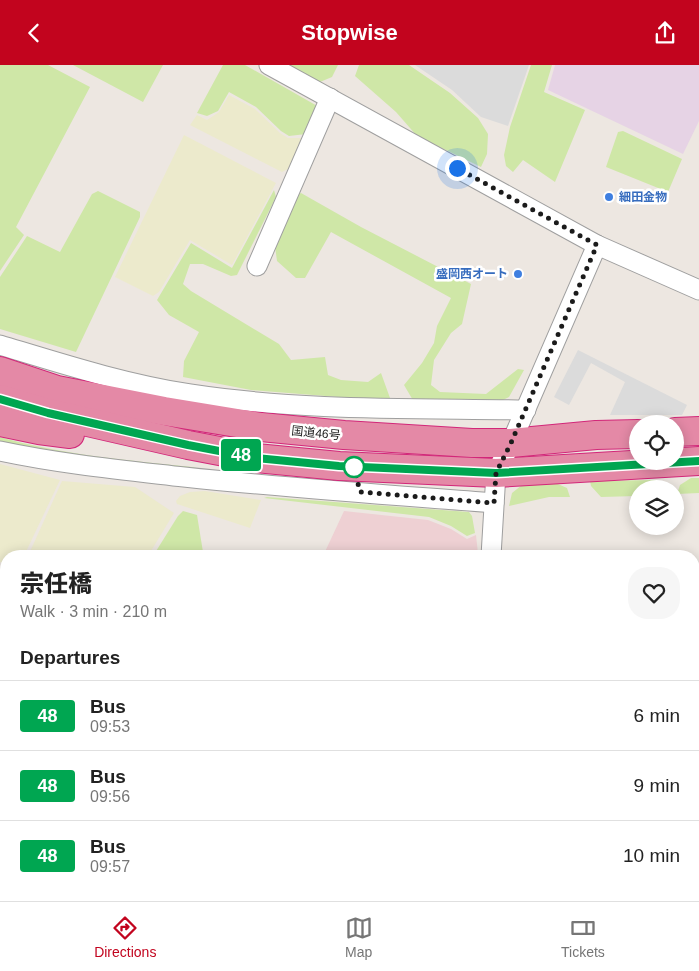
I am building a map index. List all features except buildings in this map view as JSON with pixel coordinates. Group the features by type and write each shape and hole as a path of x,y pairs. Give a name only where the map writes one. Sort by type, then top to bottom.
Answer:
{"highway":[{"name":"国道46号","path":"0,371 57,389 164,411 261,427 344,435 472,443 511,443 629,433"},
{"path":"0,399 48,413 188,445 256,458 339,466 496,473 699,461"},
{"path":"0,422 39,431 188,445"},
{"path":"684,432 699,431"}],"street":[{"path":"269,65 597,245 699,291"},
{"path":"257,266 330,98"},
{"path":"491,550 496,473 526,410 597,245"},
{"path":"0,345 104,376 190,394 312,407 526,410"},
{"path":"0,451 126,471 494,503"}],"shaded area":[{"path":"415,65 529,65 508,126 481,117 452,90"},
{"path":"555,65 699,65 699,121 683,154 548,90"},
{"path":"229,95 255,109 280,133 288,138 304,138 288,169 282,172 190,125 197,115 207,120 219,112"},
{"path":"184,135 276,183 232,265 190,240 159,292 153,296 115,277"},
{"path":"578,350 687,405 682,415 610,415 625,382 591,363 569,405 554,397"},
{"path":"0,464 60,480 27,550 0,550"},
{"path":"62,481 135,487 174,513 152,550 31,550"},
{"path":"205,491 261,500 250,528 177,504 176,501 180,496 190,492"},
{"path":"344,511 428,520 451,529 467,539 476,535 478,550 326,550"}],"green space":[{"path":"0,65 48,65 90,87 16,227 24,235 0,271"},
{"path":"73,65 163,65 143,102"},
{"path":"223,65 245,65 319,107 306,134 289,136 281,131 256,107 229,92 218,111 207,116 197,113"},
{"path":"286,65 338,65 332,77 320,82 300,74"},
{"path":"359,65 409,65 450,93 478,118 488,134 487,154 481,167 417,136 396,112 355,76"},
{"path":"531,65 552,65 544,92 585,110 555,182 523,160 513,172 506,166 504,155 510,127"},
{"path":"623,131 682,159 668,192 606,167 618,132"},
{"path":"274,190 276,197 237,275 231,276 203,264 190,264 183,284 191,291 279,344 291,360 325,357 328,375 341,380 368,382 381,373 390,398 388,401 251,390 183,377 184,361 199,332 169,315 157,300 191,243 232,268"},
{"path":"98,191 140,212 140,217 76,352 0,329 0,277 27,236 60,252 92,194"},
{"path":"301,193 361,227 471,284 462,324 451,333 434,360 431,385 440,392 486,394 518,369 524,370 509,397 497,403 414,402 404,385 422,363 434,343 437,326 451,298 331,232 305,278 296,278 277,261 275,246 295,196"},
{"path":"0,437 71,453 206,470 129,465 0,445"},
{"path":"691,478 699,478 699,493 684,494 684,482"},
{"path":"629,480 629,496 601,497 591,486 590,481"},
{"path":"551,481 567,488 570,497 549,497 509,506 512,493 522,485"},
{"path":"264,498 469,512 472,516 475,533 467,536 451,526 429,517"},
{"path":"183,511 197,515 203,550 157,550"}],"bus line":[{"name":"48","path":"0,399 48,413 188,445 256,458 339,466 496,473 699,461"}],"place":[{"name":"細田金物","path":"609,197"},
{"name":"盛岡西オート","path":"518,274"}],"route":[{"path":"354,467 360,492 494,503 496,473 511,443 597,245 457,168"}]}
